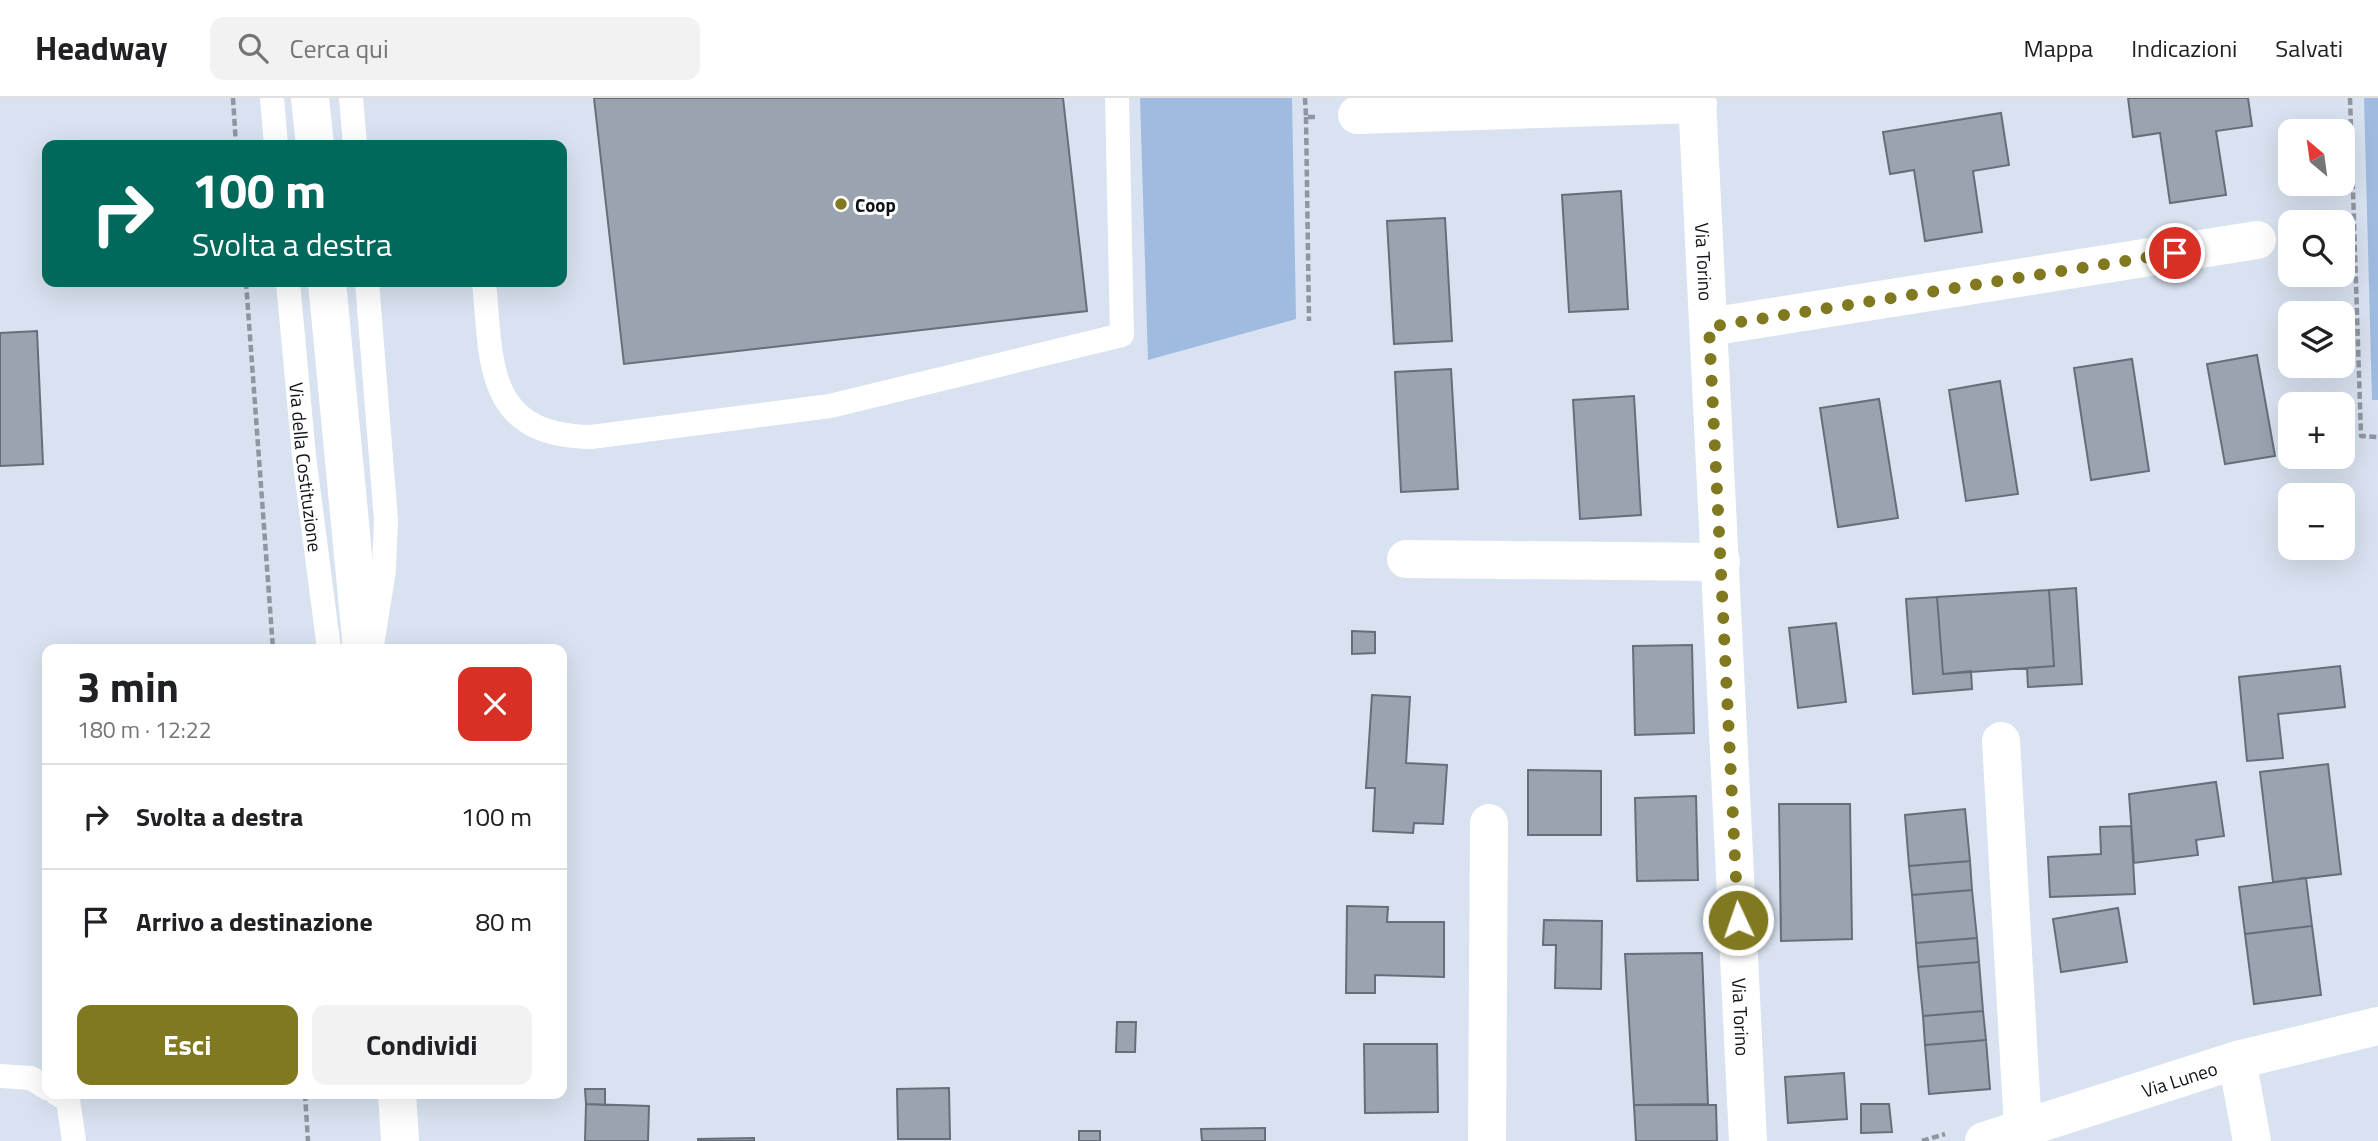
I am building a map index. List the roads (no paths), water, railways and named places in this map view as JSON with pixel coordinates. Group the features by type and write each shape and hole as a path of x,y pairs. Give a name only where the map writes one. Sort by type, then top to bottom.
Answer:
{"street":[{"path":"310,98 314,140"},
{"path":"1357,115 1698,101"},
{"name":"Via Torino","path":"1698,101 1748,1141"},
{"path":"1709,327 2257,240"},
{"name":"Via della Costituzione","path":"327,287 362,644"},
{"path":"1406,559 1721,562"},
{"path":"2001,741 2023,1129"},
{"path":"1487,1141 1489,823"},
{"name":"Via Luneo","path":"1984,1141 2237,1060 2378,1026"},
{"path":"2237,1060 2252,1141"},
{"path":"397,1099 400,1141"}],"lane":[{"path":"272,98 276,140"},
{"path":"351,98 355,140"},
{"path":"484,287 490,351 497,383 509,408 533,427 561,436 591,437 830,406 1122,335 1117,98"},
{"name":"Via della Costituzione","path":"288,287 304,456 328,644"},
{"path":"366,287 386,520 384,570 372,644"},
{"path":"0,1076 31,1078 42,1085"},
{"path":"66,1099 74,1141"}],"place":[{"name":"Coop","path":"841,204"}]}
